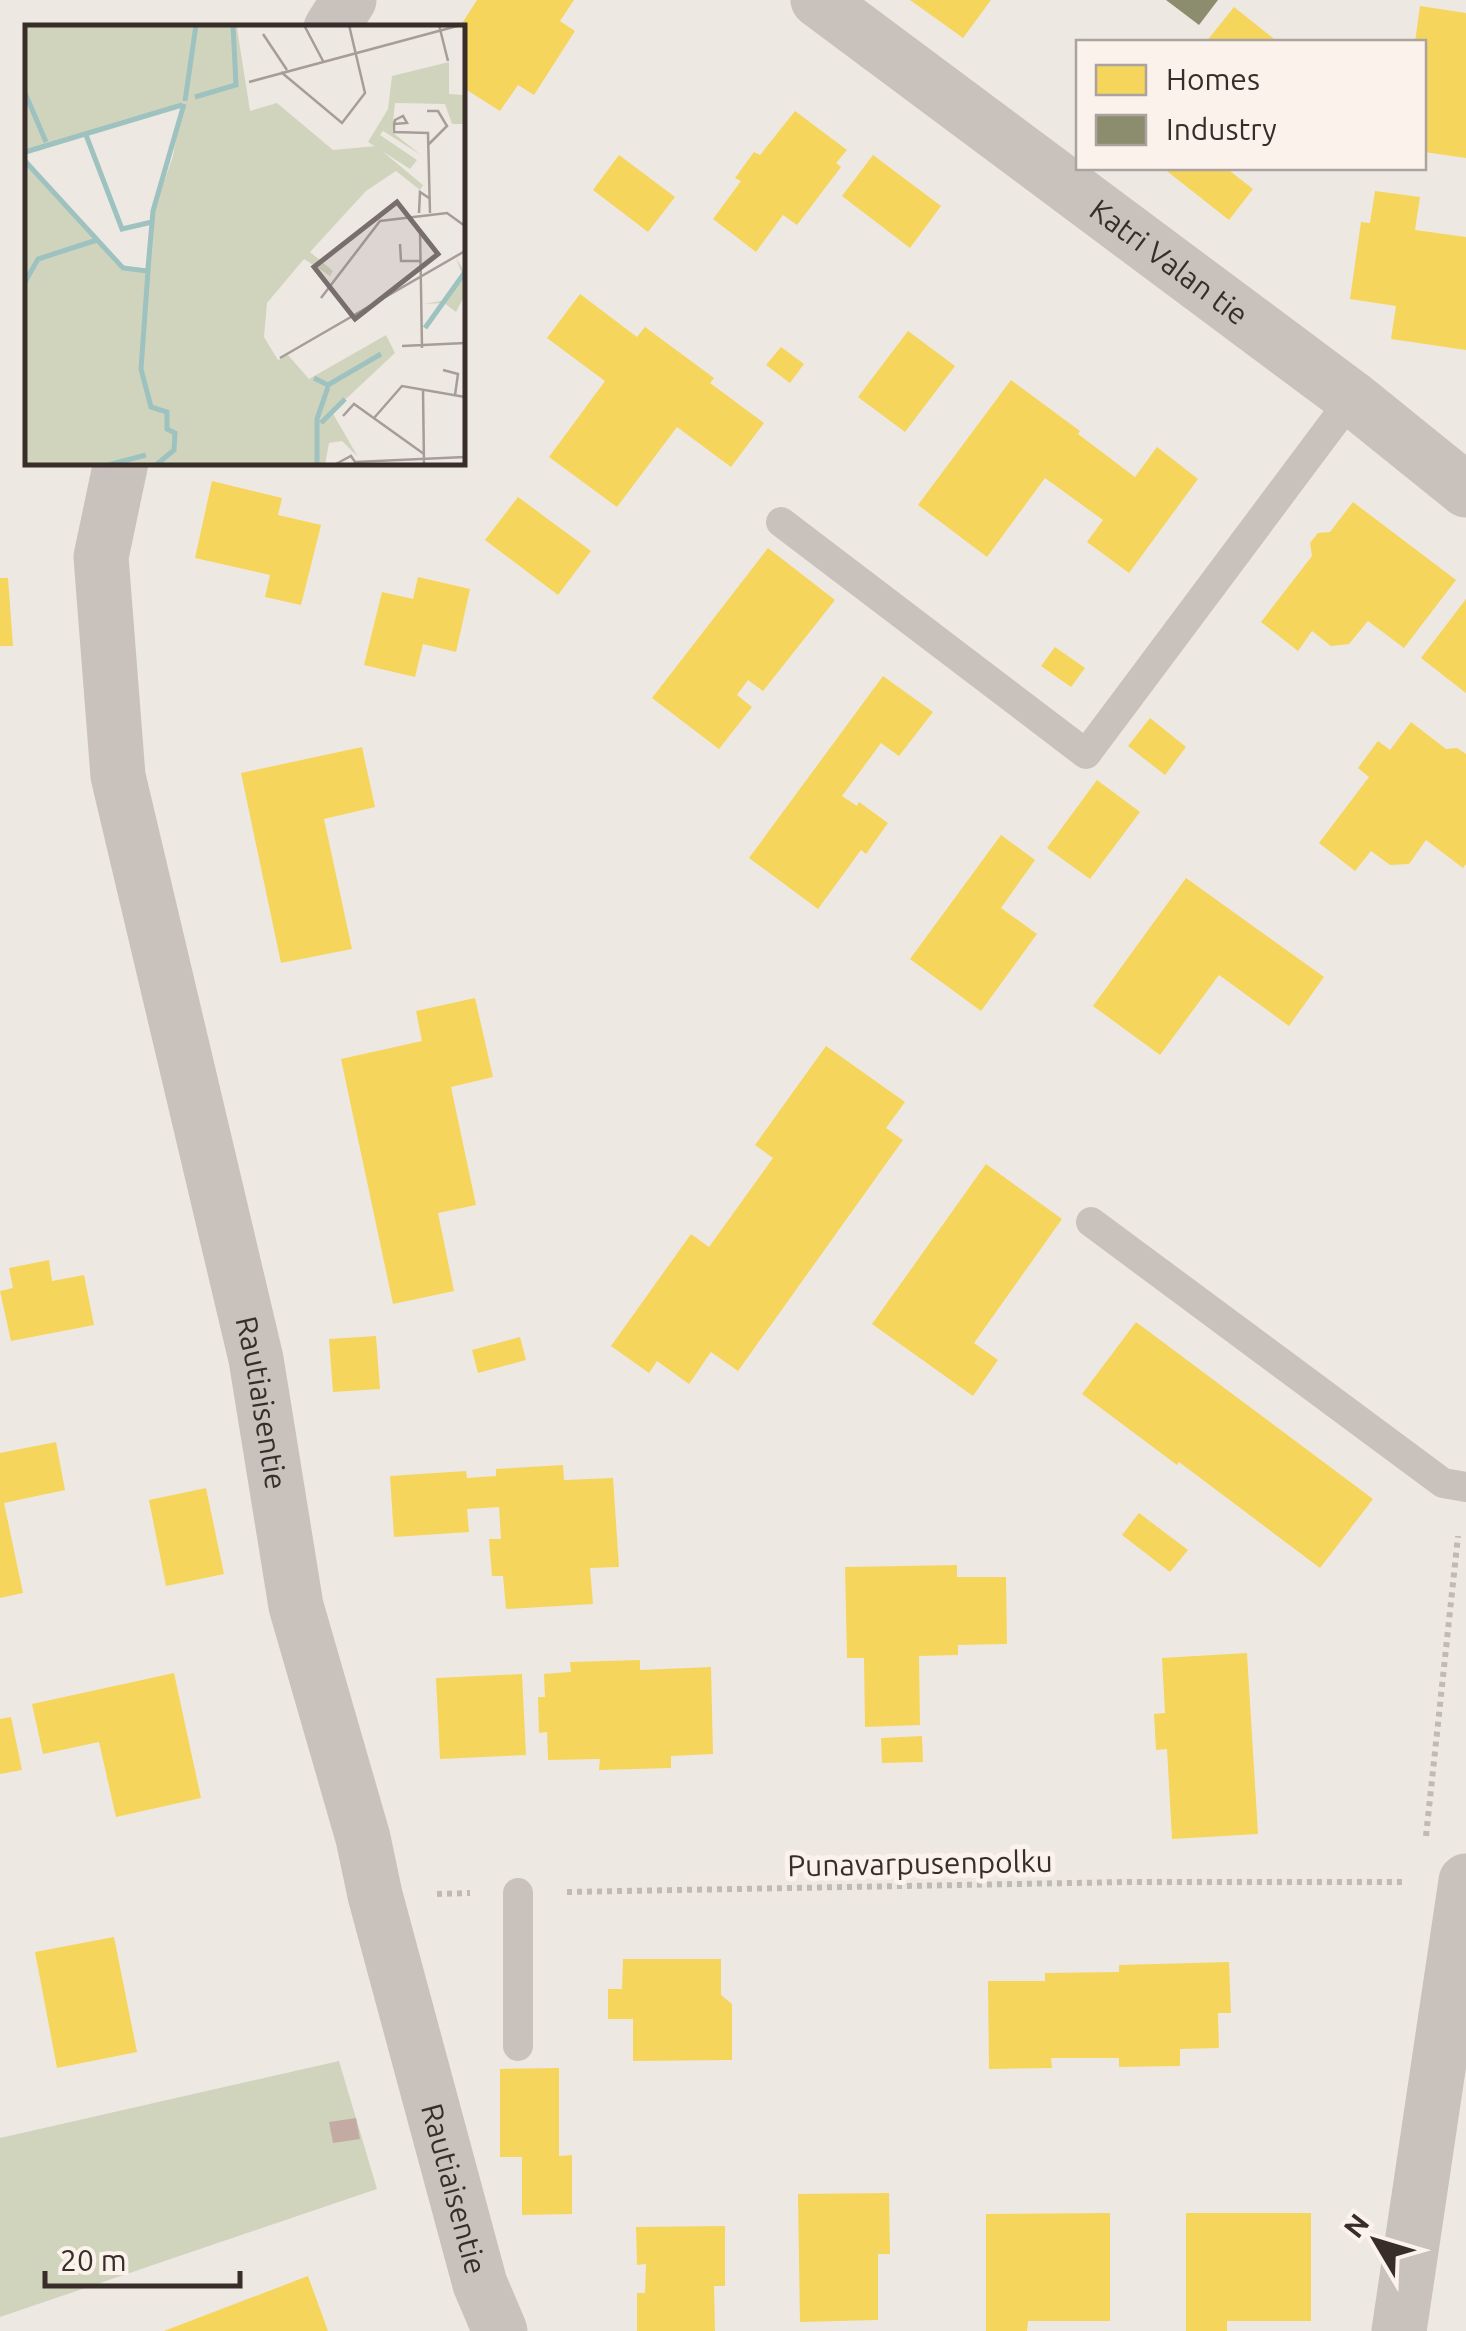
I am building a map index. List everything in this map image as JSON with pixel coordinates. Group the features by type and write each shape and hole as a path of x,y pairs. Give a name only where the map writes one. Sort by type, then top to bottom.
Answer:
{"street":[{"path":"333,25 349,0"},
{"name":"Katri Valan tie","path":"818,0 1352,398 1466,490"},
{"name":"Rautiaisentie","path":"121,465 101,557 118,776 256,1359 296,1606 363,1838 480,2284 500,2331"},
{"path":"1398,2331 1444,1882"}],"lane":[{"path":"781,522 1086,754 1352,398"},
{"path":"1090,1222 1443,1483 1466,1487"},
{"path":"518,1893 518,2046"}],"path":[{"name":"Punavarpusenpolku","path":"375,1894 1127,1882 1444,1882"}],"green space":[{"path":"339,2061 377,2189 0,2317 0,2138"}],"building: Homes":[{"path":"477,0 574,0 560,21 575,31 534,95 518,85 500,111 465,89 465,25 461,25"},
{"path":"910,0 991,0 963,38"},
{"path":"1420,6 1466,13 1466,158 1426,152 1426,40 1415,40"},
{"path":"1234,7 1275,40 1208,40"},
{"path":"795,111 847,150 836,163 841,167 797,225 783,215 756,252 713,219 741,181 735,178 754,152 760,155"},
{"path":"619,155 675,197 648,232 593,190"},
{"path":"873,155 941,206 910,248 842,196"},
{"path":"1166,170 1229,170 1253,189 1229,220"},
{"path":"1375,191 1420,197 1415,230 1466,237 1466,350 1391,339 1396,306 1350,299 1361,222 1370,223"},
{"path":"580,294 637,337 645,327 714,378 710,383 764,423 731,467 677,427 617,507 549,457 605,381 547,338"},
{"path":"908,331 955,366 905,432 858,397"},
{"path":"781,347 804,364 790,383 766,365"},
{"path":"1011,380 1135,477 1157,447 1198,479 1129,573 1087,542 1103,520 1045,478 987,557 918,505"},
{"path":"212,481 282,498 278,515 321,525 301,605 265,597 270,575 195,558"},
{"path":"518,497 591,551 558,595 485,540"},
{"path":"1353,502 1456,580 1404,648 1368,621 1349,644 1331,646 1312,631 1298,651 1261,622 1312,556 1310,543 1318,533 1330,532"},
{"path":"768,548 835,600 763,691 748,680 737,695 752,707 719,749 652,698"},
{"path":"418,577 470,589 456,652 423,644 415,677 364,665 382,592 413,599"},
{"path":"0,578 8,578 13,646 0,646"},
{"path":"1466,599 1466,693 1421,658"},
{"path":"1055,647 1085,668 1071,687 1041,666"},
{"path":"883,676 933,712 899,756 881,743 842,796 857,806 859,802 888,823 866,854 861,850 818,909 749,858"},
{"path":"1150,718 1186,747 1165,775 1128,746"},
{"path":"1411,722 1446,749 1457,748 1466,754 1466,864 1463,868 1426,840 1409,864 1390,865 1371,851 1355,871 1319,843 1369,777 1358,768 1378,741 1390,750"},
{"path":"362,747 375,807 324,819 352,949 281,963 241,773"},
{"path":"1097,780 1140,812 1090,879 1047,848"},
{"path":"1001,835 1035,860 1001,908 1037,934 981,1011 910,959"},
{"path":"1186,878 1324,977 1289,1026 1219,975 1160,1055 1093,1006"},
{"path":"475,998 493,1077 451,1087 476,1205 438,1213 454,1291 393,1304 341,1059 422,1041 416,1011"},
{"path":"826,1046 905,1102 886,1128 903,1140 738,1371 711,1352 689,1384 657,1361 649,1373 611,1346 691,1234 709,1247 773,1158 755,1145"},
{"path":"986,1164 1062,1219 974,1343 998,1360 973,1396 872,1324"},
{"path":"49,1260 52,1281 84,1275 94,1325 11,1341 0,1291 13,1288 9,1268"},
{"path":"1136,1322 1373,1499 1320,1568 1082,1394"},
{"path":"376,1336 380,1389 333,1392 329,1339"},
{"path":"520,1337 526,1360 478,1373 472,1350"},
{"path":"56,1442 65,1490 4,1503 23,1593 0,1598 0,1453"},
{"path":"563,1465 564,1480 613,1478 619,1567 590,1568 593,1604 506,1609 503,1576 492,1576 489,1539 501,1539 499,1507 467,1509 469,1532 394,1537 390,1476 466,1471 467,1478 496,1476 496,1469"},
{"path":"206,1488 224,1574 166,1586 149,1500"},
{"path":"1139,1513 1188,1550 1170,1572 1122,1535"},
{"path":"957,1565 957,1577 1006,1577 1007,1644 958,1645 958,1655 919,1656 920,1725 865,1727 864,1658 847,1658 845,1567"},
{"path":"1247,1653 1258,1834 1172,1839 1167,1749 1156,1750 1154,1714 1165,1713 1162,1658"},
{"path":"640,1660 640,1670 711,1667 713,1754 671,1756 671,1768 599,1770 600,1759 548,1760 547,1732 539,1733 538,1697 545,1697 544,1674 571,1672 570,1662"},
{"path":"174,1673 201,1798 116,1817 99,1742 43,1754 32,1704"},
{"path":"522,1674 526,1755 440,1759 436,1678"},
{"path":"11,1717 22,1770 0,1774 0,1719"},
{"path":"922,1736 923,1762 882,1763 881,1738"},
{"path":"114,1937 137,2052 57,2068 35,1952"},
{"path":"623,1959 721,1959 721,1995 732,2004 732,2060 633,2061 633,2019 608,2019 608,1989 622,1989"},
{"path":"1229,1962 1231,2013 1218,2013 1219,2048 1180,2049 1180,2066 1119,2067 1119,2058 1051,2058 1052,2068 989,2069 988,1981 1045,1981 1045,1973 1119,1972 1119,1965"},
{"path":"559,2068 559,2156 572,2155 572,2214 522,2215 522,2157 500,2157 500,2069"},
{"path":"889,2193 890,2254 878,2254 878,2320 800,2322 798,2194"},
{"path":"1110,2213 1110,2321 1028,2321 1027,2331 986,2331 986,2214"},
{"path":"1186,2213 1311,2213 1311,2321 1227,2321 1227,2331 1186,2331"},
{"path":"725,2226 725,2286 714,2286 715,2331 637,2331 637,2293 645,2293 646,2264 637,2265 636,2227"},
{"path":"308,2276 328,2331 164,2331"}],"building: Industry":[{"path":"1166,0 1218,0 1199,25"}],"building: Other":[{"path":"356,2118 360,2139 333,2143 329,2122"}]}
